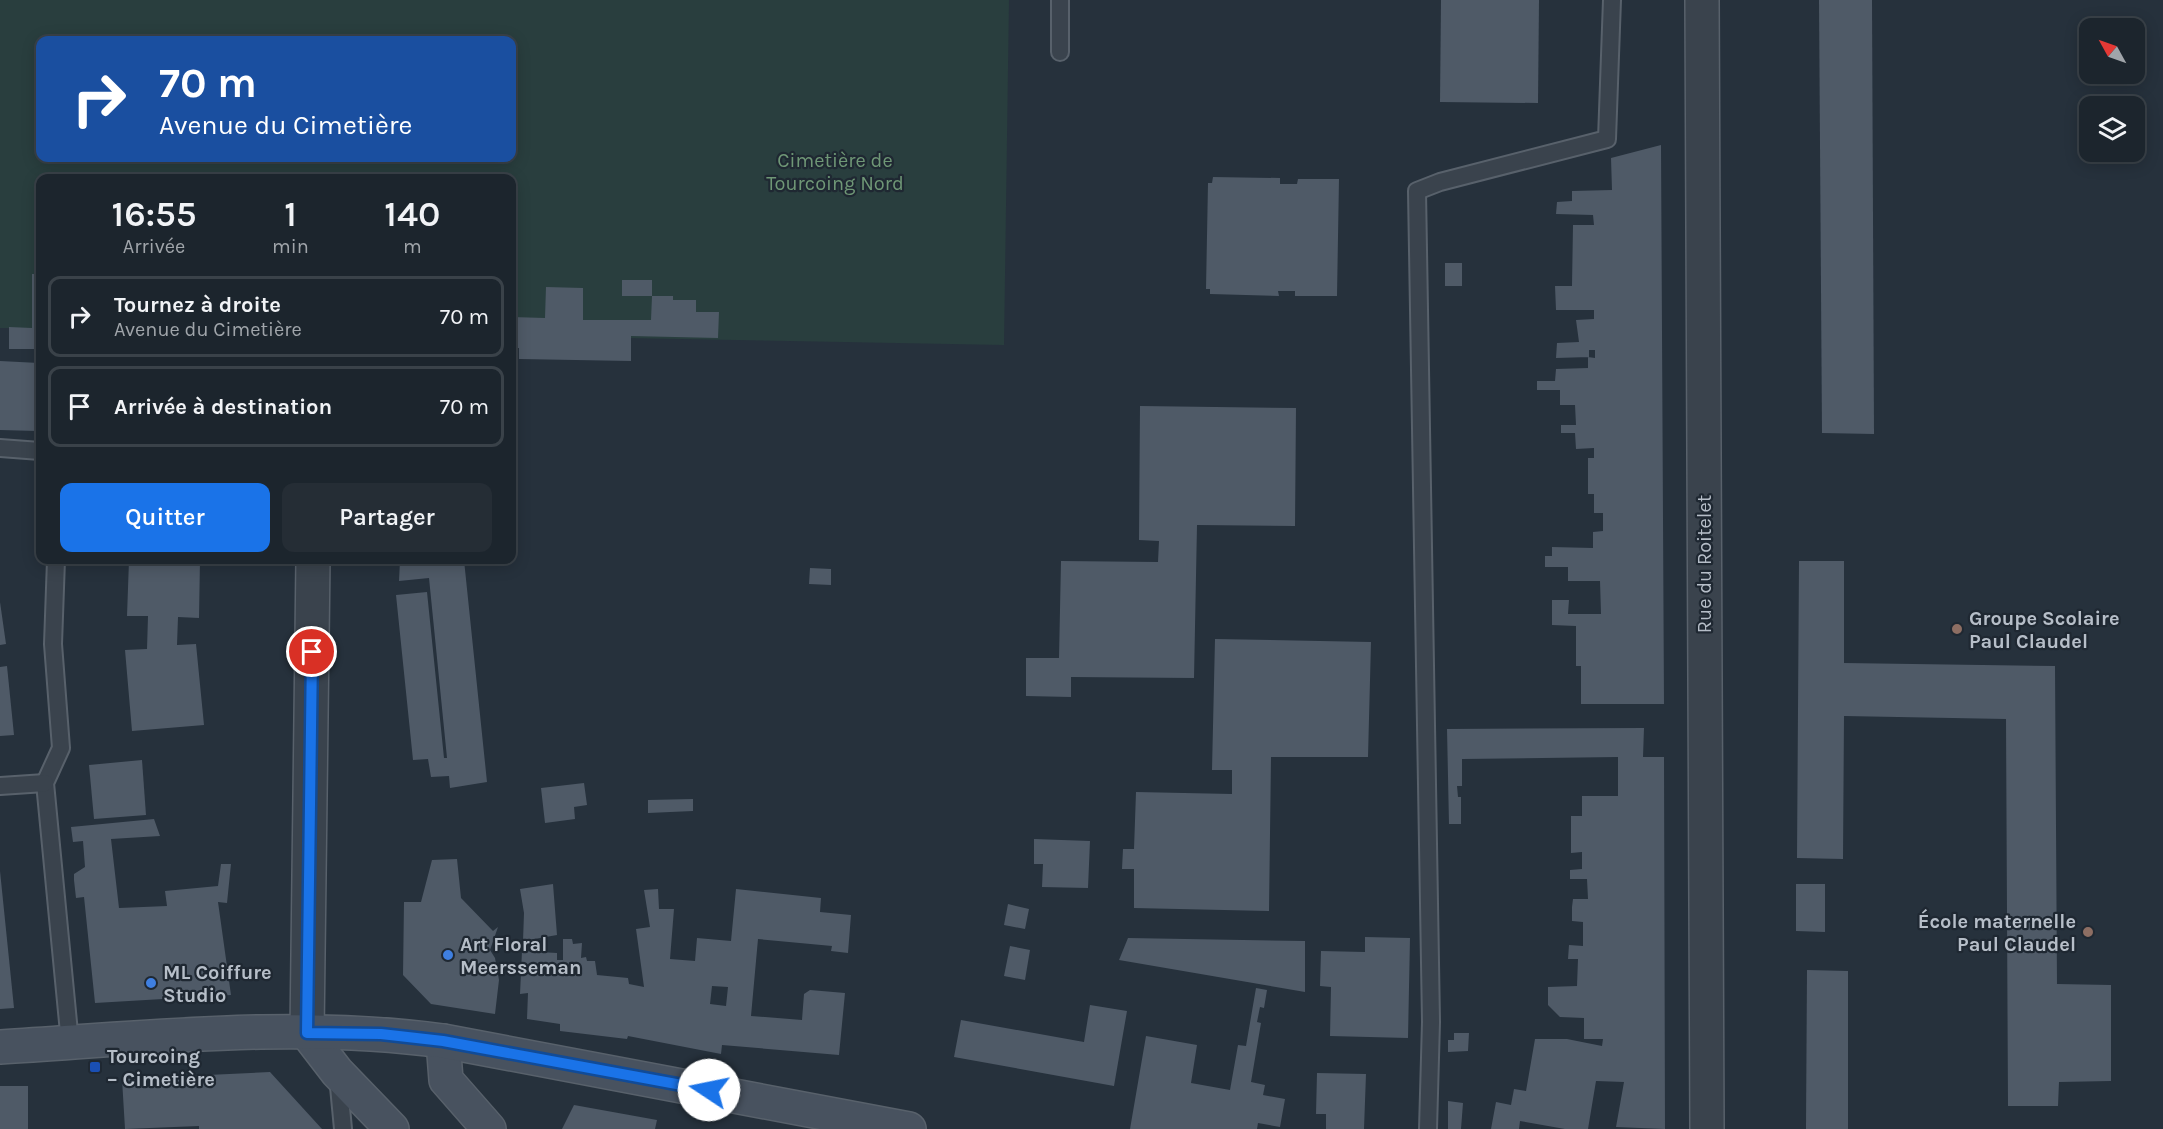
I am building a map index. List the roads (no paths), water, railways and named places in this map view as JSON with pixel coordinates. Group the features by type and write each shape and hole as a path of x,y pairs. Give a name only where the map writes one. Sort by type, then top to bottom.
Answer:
{"main road":[{"path":"307,1033 338,1072 392,1129"},
{"path":"0,1047 165,1035 381,1034 443,1041 909,1129"},
{"path":"443,1041 446,1080 489,1129"}],"street":[{"name":"Rue du Roitelet","path":"1702,0 1707,1129"},
{"path":"307,1033 313,564"}],"lane":[{"path":"1060,0 1060,52"},
{"path":"1428,1129 1431,1022 1417,191 1440,182 1607,139 1612,0"},
{"path":"0,448 36,451"},
{"path":"56,564 53,644 61,748 45,783 70,1043"},
{"path":"0,786 45,783"},
{"path":"338,1072 343,1129"}],"place":[{"name":"Groupe Scolaire Paul Claudel","path":"1957,629"},
{"name":"École maternelle Paul Claudel","path":"2088,932"},
{"name":"Art Floral Meersseman","path":"448,955"},
{"name":"ML Coiffure Studio","path":"151,983"},
{"name":"Tourcoing – Cimetière","path":"95,1067"}],"park label":[{"name":"Cimetière de Tourcoing Nord","path":"835,172"}]}
